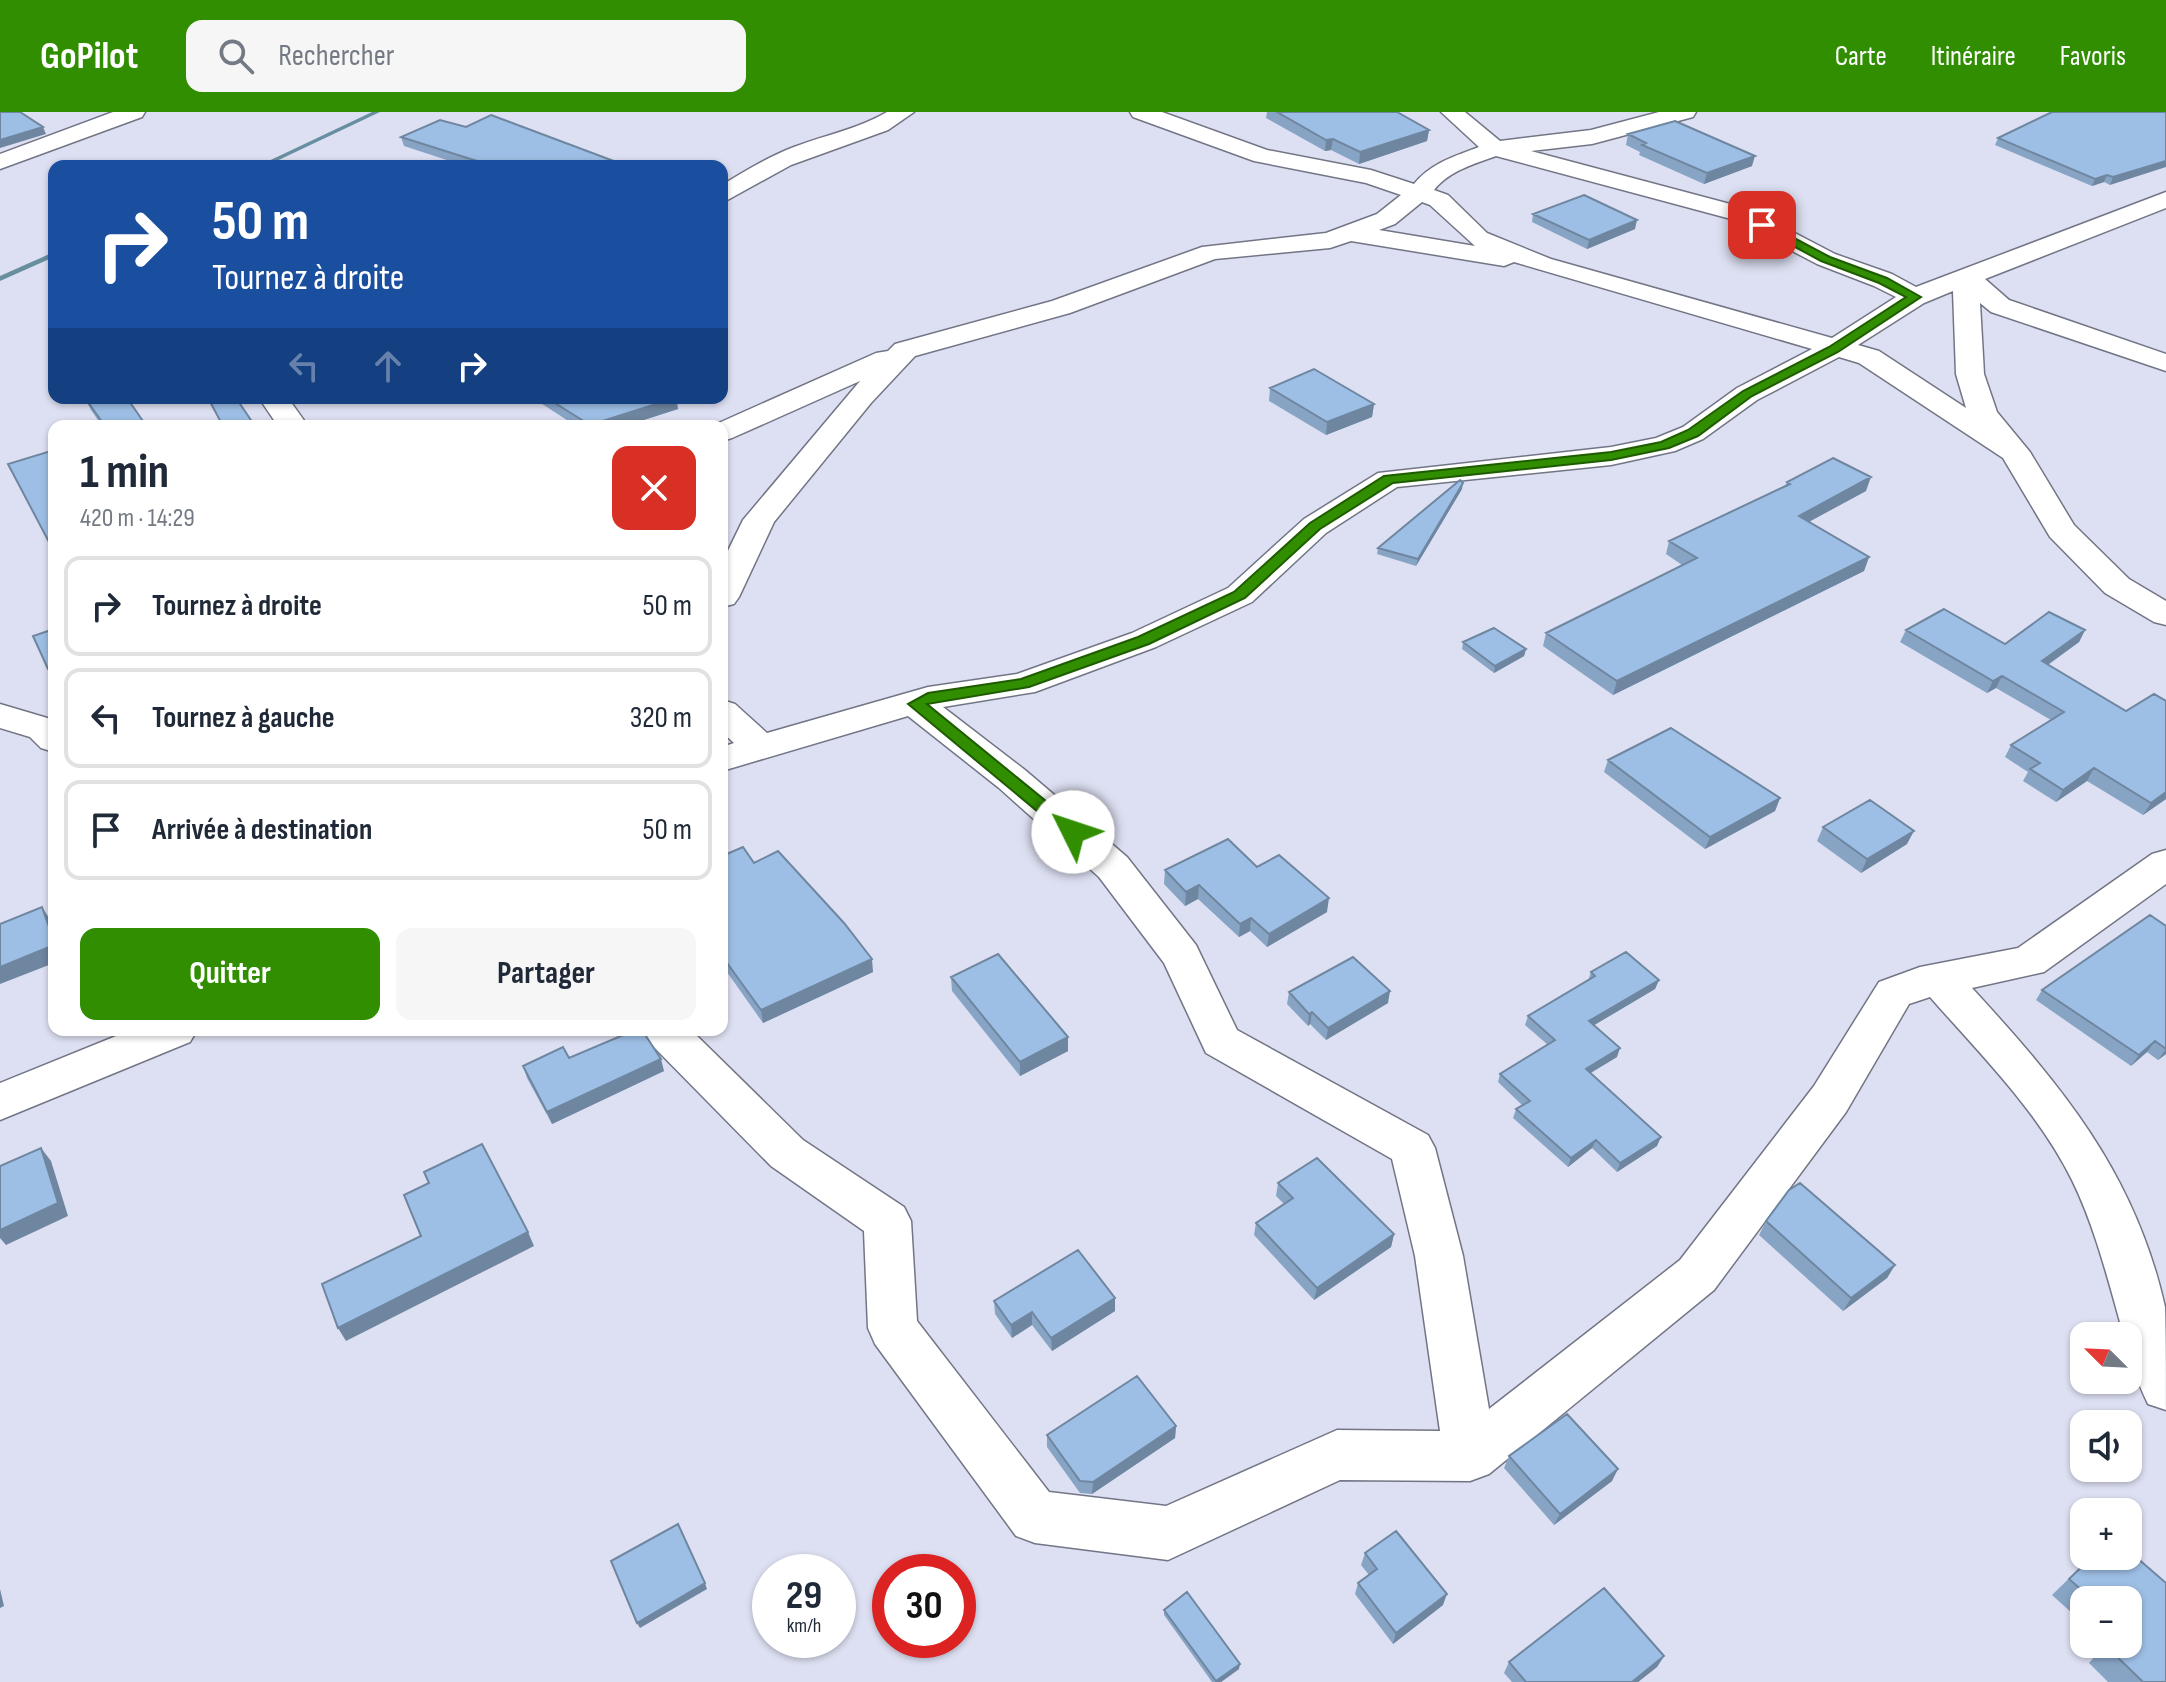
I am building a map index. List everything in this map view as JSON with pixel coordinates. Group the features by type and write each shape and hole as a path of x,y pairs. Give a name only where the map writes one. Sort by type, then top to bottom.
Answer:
{"street":[{"path":"0,162 134,112"},
{"path":"728,193 801,152 882,126 903,112"},
{"path":"1141,112 1262,156 1371,177 1439,200 1478,238 1542,264 1869,357 2015,452"},
{"path":"1452,112 1495,149 1740,214 1826,259 1883,280 1915,297"},
{"path":"728,429 905,350 1061,307 1211,252 1330,240 1386,219 1419,193 1431,178 1495,149 1592,137 1685,112"},
{"path":"728,757 928,698 1023,684 1144,640 1240,595 1315,526 1389,479 1611,456 1664,445 1693,433 1747,394 1834,349 1915,297 2166,199"},
{"path":"1349,233 1542,264"},
{"path":"1966,276 2000,306 2166,363"},
{"path":"1966,276 1970,374 1983,414 2015,452 2061,530 2117,586 2166,615"},
{"path":"728,585 759,520 861,397 905,350"},
{"path":"916,704 1012,779 1113,867 1181,956 1221,1041 1412,1148 1439,1256 1470,1456"},
{"path":"0,716 43,729 48,734"},
{"path":"728,718 760,747"},
{"path":"670,1036 787,1153 887,1221 893,1328 1035,1517 1168,1533 1337,1455 1470,1456 1697,1275 1830,1099 1894,993 1939,979 2029,961 2166,864"},
{"path":"1939,979 2034,1089 2076,1144 2117,1231 2166,1387"},
{"path":"0,1102 160,1036"}],"building":[{"path":"0,112 20,112 43,127 0,140"},
{"path":"1277,112 1397,112 1429,130 1360,152 1333,139 1326,140"},
{"path":"2052,112 2166,112 2166,161 2113,177 2107,175 2095,179 1998,138"},
{"path":"491,115 611,160 474,160 401,137 440,120 466,127"},
{"path":"1675,121 1755,156 1707,173 1642,145 1646,143 1628,134"},
{"path":"1584,195 1637,220 1589,240 1533,214"},
{"path":"1314,369 1374,404 1327,422 1270,388"},
{"path":"89,404 131,404 142,420 101,420"},
{"path":"211,404 240,404 251,420 220,420"},
{"path":"557,404 656,404 606,420 582,420"},
{"path":"48,452 48,540 8,464"},
{"path":"1833,458 1871,477 1799,516 1869,557 1617,681 1546,633 1697,558 1669,541 1790,484 1787,482"},
{"path":"1460,480 1463,483 1418,559 1378,548"},
{"path":"1944,609 2005,644 2049,612 2085,630 2042,661 2126,711 2154,694 2166,701 2166,792 2151,803 2094,768 2063,790 2030,769 2040,763 2011,745 2064,712 2002,676 1993,681 1906,630"},
{"path":"1494,628 1526,649 1495,666 1463,642"},
{"path":"48,631 48,669 33,636"},
{"path":"1671,728 1780,798 1710,837 1608,760"},
{"path":"1870,800 1914,831 1867,859 1823,827"},
{"path":"1228,839 1257,867 1279,855 1329,898 1269,934 1251,918 1240,924 1199,885 1186,892 1165,870"},
{"path":"743,847 754,863 778,851 844,923 872,959 761,1010 728,964 728,853"},
{"path":"42,907 48,924 48,947 0,967 0,924"},
{"path":"2150,915 2166,926 2166,1049 2155,1041 2139,1055 2042,990"},
{"path":"1626,952 1659,980 1589,1021 1620,1048 1586,1069 1661,1137 1620,1163 1596,1140 1571,1158 1516,1109 1530,1101 1500,1074 1555,1040 1528,1016 1595,976 1591,972"},
{"path":"998,954 1068,1037 1020,1062 951,977"},
{"path":"1353,957 1390,991 1328,1028 1312,1012 1309,1014 1289,992"},
{"path":"621,1036 646,1036 661,1059 547,1112 523,1066 563,1047 569,1058"},
{"path":"482,1144 528,1232 338,1328 322,1284 421,1236 404,1195 429,1183 424,1172"},
{"path":"41,1148 58,1203 0,1230 0,1166"},
{"path":"1317,1158 1394,1234 1317,1288 1256,1223 1293,1198 1278,1183"},
{"path":"1800,1183 1895,1265 1851,1298 1766,1221 1789,1190"},
{"path":"1078,1250 1115,1298 1051,1338 1032,1312 1011,1325 994,1301"},
{"path":"1137,1376 1176,1426 1093,1482 1080,1481 1047,1435"},
{"path":"1567,1414 1618,1469 1560,1514 1509,1456"},
{"path":"678,1524 705,1583 637,1623 611,1561"},
{"path":"1396,1531 1447,1594 1396,1633 1358,1583 1377,1569 1365,1553"},
{"path":"2142,1562 2166,1583 2166,1682 2143,1682 2118,1658 2142,1658 2142,1586 2077,1586 2069,1579 2078,1570 2142,1570"},
{"path":"1604,1588 1664,1656 1632,1682 1526,1682 1509,1662"},
{"path":"1187,1592 1240,1664 1216,1681 1164,1610"}],"waterway":[{"path":"274,160 377,112"},
{"path":"0,279 48,257"}],"route":[{"path":"1073,832 1012,779 916,704 928,698 1023,684 1144,640 1240,595 1315,526 1389,479 1611,456 1664,445 1693,433 1747,394 1834,349 1915,297 1883,280 1826,259 1762,225"}]}
